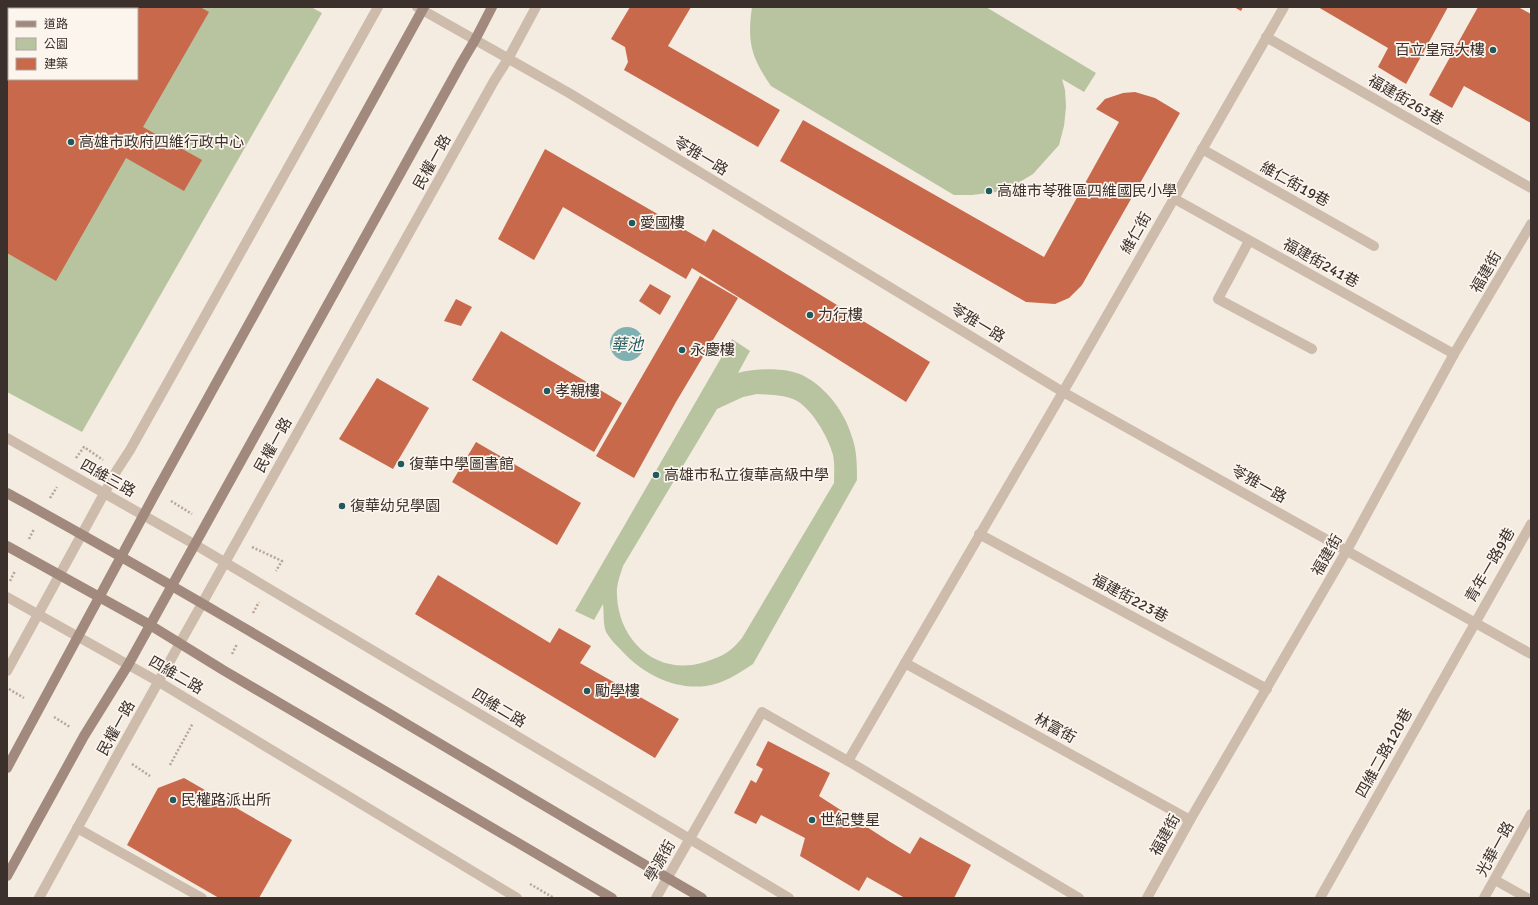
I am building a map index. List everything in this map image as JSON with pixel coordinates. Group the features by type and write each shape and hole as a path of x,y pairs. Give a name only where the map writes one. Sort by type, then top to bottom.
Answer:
{"main road":[{"name":"民權一路","path":"7,876 80,742 128,665 492,7"},
{"path":"7,768 421,8"},
{"path":"7,493 82,534 203,604 702,898"},
{"path":"7,546 150,625"},
{"name":"四維二路","path":"150,625 612,898"}],"street":[{"path":"7,671 117,470 142,429 378,7"},
{"name":"民權一路","path":"39,898 203,604 237,540 536,7"},
{"name":"維仁街","path":"848,761 1063,392 1284,7"},
{"name":"苓雅一路","path":"421,8 569,93 1063,392 1531,654"},
{"name":"福建街263巷","path":"1266,37 1531,188"},
{"name":"維仁街19巷","path":"1202,149 1374,246"},
{"name":"福建街241巷","path":"1173,198 1454,354"},
{"name":"福建街","path":"1147,898 1190,820 1347,550 1454,354 1531,224"},
{"path":"1249,241 1218,299 1312,349"},
{"name":"四維三路","path":"7,438 194,544"},
{"name":"青年一路9巷","path":"1475,622 1531,524"},
{"name":"福建街223巷","path":"979,534 1267,689"},
{"name":"四維二路","path":"194,544 789,898"},
{"path":"7,597 128,665"},
{"name":"四維二路120巷","path":"1320,898 1475,622"},
{"name":"林富街","path":"905,663 1190,820"},
{"name":"四維二路","path":"128,665 159,682 517,898"},
{"name":"學源街","path":"656,898 762,712 848,761"},
{"path":"848,761 1079,898"},
{"name":"光華一路","path":"1484,898 1531,814"},
{"path":"77,828 202,898"},
{"path":"1495,880 1527,898"}],"path":[{"path":"84,446 117,470"},
{"path":"156,492 206,522"},
{"path":"237,540 282,561"}],"green space":[{"path":"7,7 311,7 322,13 82,432 7,392"},
{"path":"752,7 986,7 1096,73 1084,92 1062,79 1065,90 1066,107 1064,126 1059,145 1033,174 1018,183 996,192 972,195 954,195 771,86 764,76 752,49 750,30"},
{"path":"732,339 750,351 738,373 771,369 797,373 820,387 834,402 845,419 854,442 857,480 753,664 731,678 712,685 694,687 671,683 660,679 639,667 613,642 605,629 603,604 594,620 575,611","holes":["757,394 793,399 806,408 818,423 831,448 834,462 834,483 742,638 734,647 716,658 705,662 688,665 672,664 657,660 644,652 633,641 625,628 619,613 617,588 623,566 717,409 743,397"]}],"water":[{"name":"華池","path":"627,327 639,332 644,344 639,356 627,361 615,356 610,344 615,332"}],"building":[{"name":"高雄市政府四維行政中心","path":"7,7 200,7 209,12 143,127 202,160 184,191 126,158 56,281 7,253"},
{"path":"630,7 691,7 668,46 780,110 758,147 624,70 628,62 625,47 611,39"},
{"path":"1234,7 1243,7 1241,11"},
{"name":"百立皇冠大樓","path":"1318,7 1448,7 1406,84 1378,67 1388,48"},
{"name":"百立皇冠大樓","path":"1478,7 1518,7 1531,14 1531,123 1464,86 1452,108 1429,95"},
{"path":"1135,92 1155,98 1180,113 1082,285 1069,298 1055,304 1026,302 780,161 803,120 1044,257 1119,122 1096,109 1105,99 1123,93"},
{"path":"545,149 706,242 713,229 930,362 906,402 692,268 686,279 563,207 534,260 498,239"},
{"name":"永慶樓","path":"700,276 738,298 676,402 634,478 596,456"},
{"path":"650,284 671,296 660,315 639,301"},
{"path":"456,299 472,307 461,326 444,321"},
{"name":"孝親樓","path":"501,331 622,403 594,452 472,380"},
{"path":"377,378 429,408 393,469 339,439"},
{"path":"476,442 581,503 557,545 452,482"},
{"name":"勵學樓","path":"438,575 550,643 559,628 591,646 580,663 679,719 655,758 415,614"},
{"name":"世紀雙星","path":"768,741 830,773 819,796 887,840 910,854 920,837 971,865 954,898 905,898 867,877 859,891 800,856 805,838 761,815 756,824 734,813 751,780 756,783 763,769 756,765"},
{"path":"184,778 292,840 259,898 219,898 127,845 158,788"}],"place":[{"name":"百立皇冠大樓","path":"1493,50"},
{"name":"高雄市政府四維行政中心","path":"71,142"},
{"name":"高雄市苓雅區四維國民小學","path":"989,191"},
{"name":"愛國樓","path":"632,223"},
{"name":"力行樓","path":"810,315"},
{"name":"永慶樓","path":"682,350"},
{"name":"孝親樓","path":"547,391"},
{"name":"復華中學圖書館","path":"401,464"},
{"name":"高雄市私立復華高級中學","path":"656,475"},
{"name":"復華幼兒學園","path":"342,506"},
{"name":"勵學樓","path":"587,691"},
{"name":"民權路派出所","path":"173,800"},
{"name":"世紀雙星","path":"812,820"}]}
